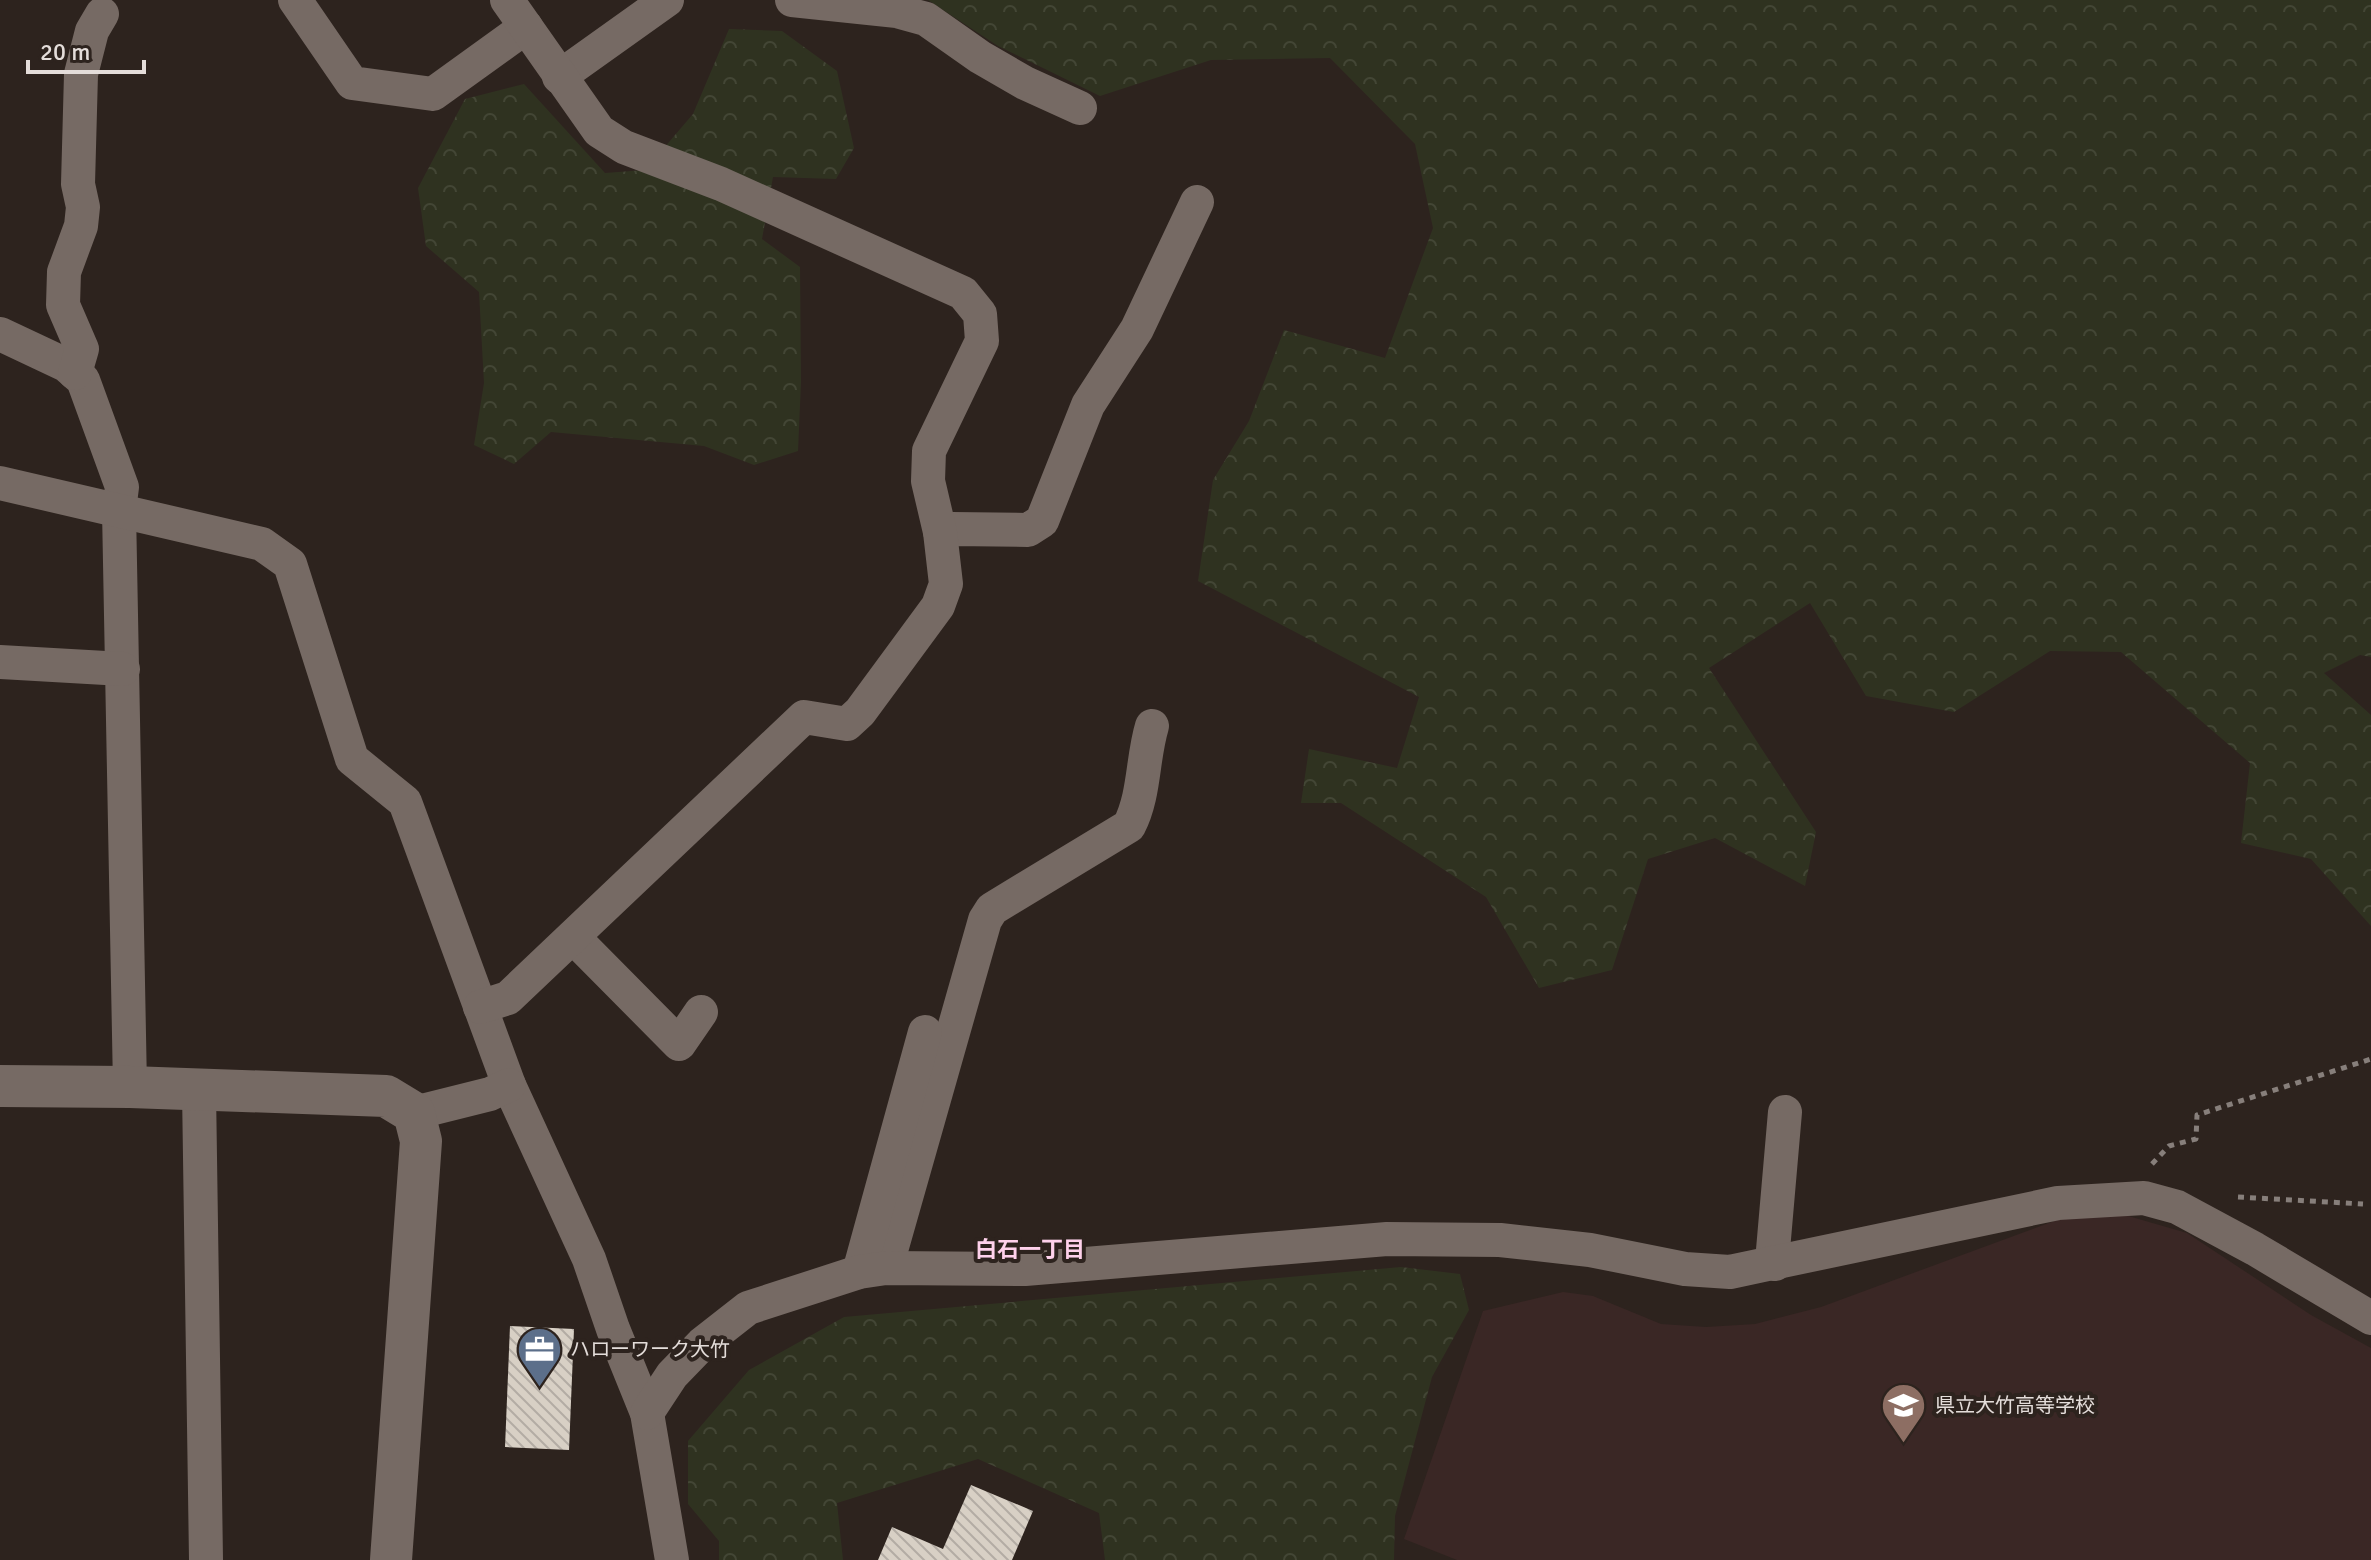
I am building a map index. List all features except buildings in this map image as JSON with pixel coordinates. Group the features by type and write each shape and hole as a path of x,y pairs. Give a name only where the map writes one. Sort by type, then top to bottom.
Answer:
{"street":[{"path":"295,0 352,83 433,94 516,14 599,131 624,147 721,184 963,293 980,314 982,341 929,451 928,481 940,532 946,584 938,606 860,712 847,724 804,717 508,998 480,1007"},
{"path":"559,77 667,0"},
{"path":"792,0 897,11 926,19 980,57 1025,83 1080,108"},
{"path":"75,373 82,349 63,305 64,272 81,226 83,207 78,184 77,146 81,74 92,31 102,14"},
{"path":"940,532 952,529 1028,530 1042,521 1088,405 1137,329 1197,202"},
{"path":"0,334 66,365 83,380 122,487 119,510 130,1087"},
{"path":"0,483 262,544 290,564 352,759 405,802 509,1085 589,1259 647,1413 672,1560"},
{"path":"0,662 123,669"},
{"path":"872,1270 985,920 992,909 1129,826 1138,809 1152,726"},
{"path":"573,937 679,1044 701,1012"},
{"path":"872,1270 925,1032"},
{"path":"414,1113 490,1094 509,1085"},
{"path":"0,1086 386,1096 414,1113 421,1141 391,1560"},
{"path":"199,1090 206,1560"},
{"path":"1775,1264 1773,1250 1785,1112"},
{"path":"647,1413 672,1375 702,1344 748,1308 872,1270 1025,1269 1387,1239 1500,1240 1590,1250 1700,1270 1730,1272 2058,1203 2144,1198 2177,1207 2371,1318"}],"path":[{"path":"2126,1200 2137,1180 2169,1146 2196,1139 2197,1115 2371,1059"},
{"path":"2227,1196 2363,1204"}],"shaded area":[{"name":"県立大竹高等学校","path":"2118,1213 2187,1233 2311,1315 2371,1348 2371,1560 1457,1560 1404,1539 1483,1311 1563,1292 1593,1296 1661,1324 1706,1327 1755,1324 1821,1307 2057,1220"}],"green space":[{"path":"928,0 2371,0 2371,657 2360,655 2324,673 2371,715 2371,926 2311,859 2241,843 2250,763 2121,652 2050,651 1954,712 1866,696 1810,603 1709,668 1816,832 1805,886 1715,838 1648,859 1612,970 1539,988 1486,897 1341,803 1301,803 1309,749 1397,768 1419,697 1198,581 1213,480 1249,421 1284,330 1385,358 1433,228 1415,144 1330,58 1211,60 1100,96 998,46"},
{"path":"729,29 782,31 837,71 854,148 836,179 773,177 762,239 800,267 798,451 754,465 704,446 551,432 514,464 474,445 484,383 479,292 426,246 418,188 465,99 524,84 605,173 645,170 693,114"},
{"path":"1401,1267 1460,1274 1469,1310 1432,1377 1395,1516 1394,1560 1105,1560 1099,1513 978,1459 837,1503 843,1560 719,1560 719,1541 688,1504 688,1441 749,1370 844,1317"}],"place":[{"name":"ハローワーク大竹","path":"539,1388"},
{"name":"県立大竹高等学校","path":"1904,1444"}],"district":[{"name":"白石一丁目","path":"1030,1249"}]}
